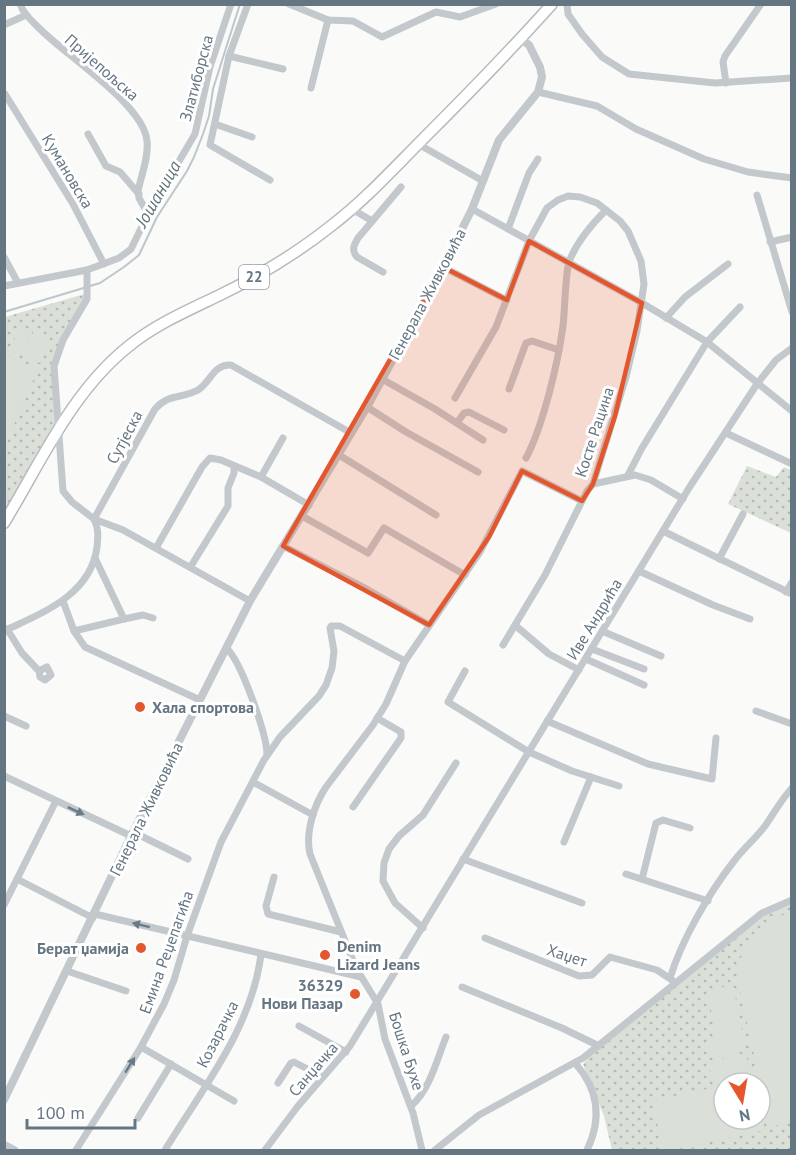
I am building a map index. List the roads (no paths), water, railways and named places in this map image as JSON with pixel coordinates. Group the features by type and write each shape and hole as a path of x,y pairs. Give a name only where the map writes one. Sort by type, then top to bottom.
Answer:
{"main road":[{"name":"22","path":"4,523 58,430 97,377 128,347 162,324 282,260 325,231 352,209 418,144 521,39 552,4"}],"street":[{"name":"Пријепољска","path":"20,4 26,15 51,41 113,92 143,124 148,145 139,195"},
{"name":"Златиборска","path":"148,214 195,134 210,68 231,4"},
{"path":"248,4 229,56 210,145 270,180"},
{"path":"290,4 328,20 353,21 382,37 436,12 460,17 496,4"},
{"path":"567,4 568,14 582,34 602,57 623,72 642,77 726,83 792,78"},
{"path":"726,83 723,62 725,56 761,4"},
{"path":"4,25 26,15"},
{"path":"311,88 328,20"},
{"path":"521,39 529,45 540,67 542,81 538,92 597,106 636,129 704,159 749,174 792,178"},
{"path":"229,56 284,69"},
{"name":"Генерала Живковића","path":"4,1100 132,834 250,601 339,455 444,267 472,209 503,134 538,92"},
{"name":"Кумановска","path":"4,94 73,204 104,264"},
{"path":"215,124 252,137"},
{"path":"4,286 47,277 88,273 119,258 135,244 148,214 139,195 120,172 106,166 88,134"},
{"path":"418,144 483,181"},
{"path":"538,159 529,173 508,230 618,289 707,342 792,411"},
{"path":"384,272 357,257 353,251 354,245 401,187"},
{"path":"757,195 770,242 789,290 792,312"},
{"name":"Косте Рацина","path":"503,645 545,575 593,484 620,398 642,303 644,274 636,248 625,228 597,203 574,196 550,205 539,220 529,241"},
{"path":"352,209 372,221"},
{"name":"Генерала Живковића","path":"472,209 508,230"},
{"path":"526,458 542,414 558,350 569,263 584,237 606,210"},
{"path":"770,242 792,237"},
{"path":"455,398 496,327 529,241"},
{"path":"4,257 18,283"},
{"path":"666,318 685,297 728,264"},
{"path":"444,267 507,300"},
{"path":"88,273 88,293 68,329 56,358 55,390 61,442 63,491 72,502 94,519 112,525 191,566 250,601"},
{"path":"628,475 707,342 740,307"},
{"path":"509,389 526,343 532,341 558,350"},
{"name":"Иве Андрића","path":"378,1004 463,859 683,499 757,384 776,360 790,352"},
{"name":"Сутјеска","path":"94,519 155,409 172,397 198,390 216,370 224,365 231,365 351,433"},
{"name":"Генерала Живковића","path":"382,380 483,440"},
{"path":"367,406 406,432 478,472"},
{"path":"457,423 464,413 470,412 504,430"},
{"path":"726,433 792,464"},
{"path":"261,477 283,438"},
{"path":"339,455 436,515"},
{"path":"156,548 208,459 217,458 261,477 309,505"},
{"path":"191,566 228,506 228,488 234,467"},
{"path":"378,1004 361,977 309,850 313,815 320,796 366,738 405,661 465,575 493,529 522,471 582,501"},
{"path":"593,484 628,475 646,478 683,499"},
{"path":"719,559 742,514"},
{"path":"302,516 368,553 384,528 465,575"},
{"path":"39,671 22,653 6,630 63,601 82,582 95,558 98,532 94,519"},
{"path":"663,531 789,593 792,582"},
{"path":"283,546 363,587 429,625"},
{"path":"95,558 124,620"},
{"path":"639,571 713,605 750,619"},
{"path":"63,601 74,631 79,640 89,649 200,700"},
{"path":"74,631 143,615 153,618"},
{"name":"Емина Реџепагића","path":"76,1150 141,1047 167,998 221,842 267,755 326,685 332,668 334,651 330,631 332,626 340,627 405,661"},
{"path":"516,626 549,654 579,670"},
{"path":"602,631 661,656"},
{"path":"226,648 240,669 261,727 267,755"},
{"path":"592,649 644,669"},
{"path":"586,659 644,685"},
{"path":"465,671 448,702 529,752 619,786"},
{"path":"756,711 792,724"},
{"path":"4,716 26,726"},
{"path":"353,807 401,738 399,730 378,718"},
{"path":"547,721 648,764 712,779 716,738"},
{"path":"423,928 395,903 383,881 384,863 389,849 399,836 423,815 456,763"},
{"path":"4,776 188,859"},
{"path":"564,842 591,777"},
{"path":"253,782 313,815"},
{"path":"672,981 684,944 708,901 732,864 764,827 792,788"},
{"path":"4,905 8,890 17,879 56,801"},
{"path":"642,879 656,823 663,820 690,828"},
{"path":"463,859 582,903"},
{"path":"626,874 708,901"},
{"path":"274,877 266,906 268,914 341,932"},
{"path":"17,879 94,916 361,977"},
{"path":"435,1150 484,1112 575,1063 599,1046 672,981 729,942 767,910 792,900"},
{"name":"Хаџет","path":"485,938 583,977 592,975 610,957 646,967 672,981"},
{"name":"Козарачка","path":"165,1150 223,1056 245,1012 255,987 261,954"},
{"path":"67,971 126,991"},
{"path":"462,987 562,1028 599,1046"},
{"name":"Санџачка","path":"265,1150 291,1114 346,1052 378,1004"},
{"name":"Бошка Бухе","path":"378,1004 385,1039 411,1106 422,1150"},
{"path":"299,1026 346,1052"},
{"name":"Бошка Бухе","path":"411,1106 426,1088 446,1036"},
{"path":"141,1047 234,1101"},
{"path":"278,1083 294,1062 323,1077"},
{"path":"575,1063 585,1077 598,1112 594,1135 587,1150"},
{"path":"138,1118 171,1064"},
{"path":"4,1144 15,1150"}],"waterway":[{"name":"Јошаница","path":"4,312 100,283 139,255 157,217 194,157 209,116 213,89 240,4"}],"place":[{"name":"Хала спортова","path":"140,707"},
{"name":"Берат џамија","path":"141,948"},
{"name":"Denim Lizard Jeans","path":"325,955"},
{"name":"36329 Нови Пазар","path":"355,994"}]}
